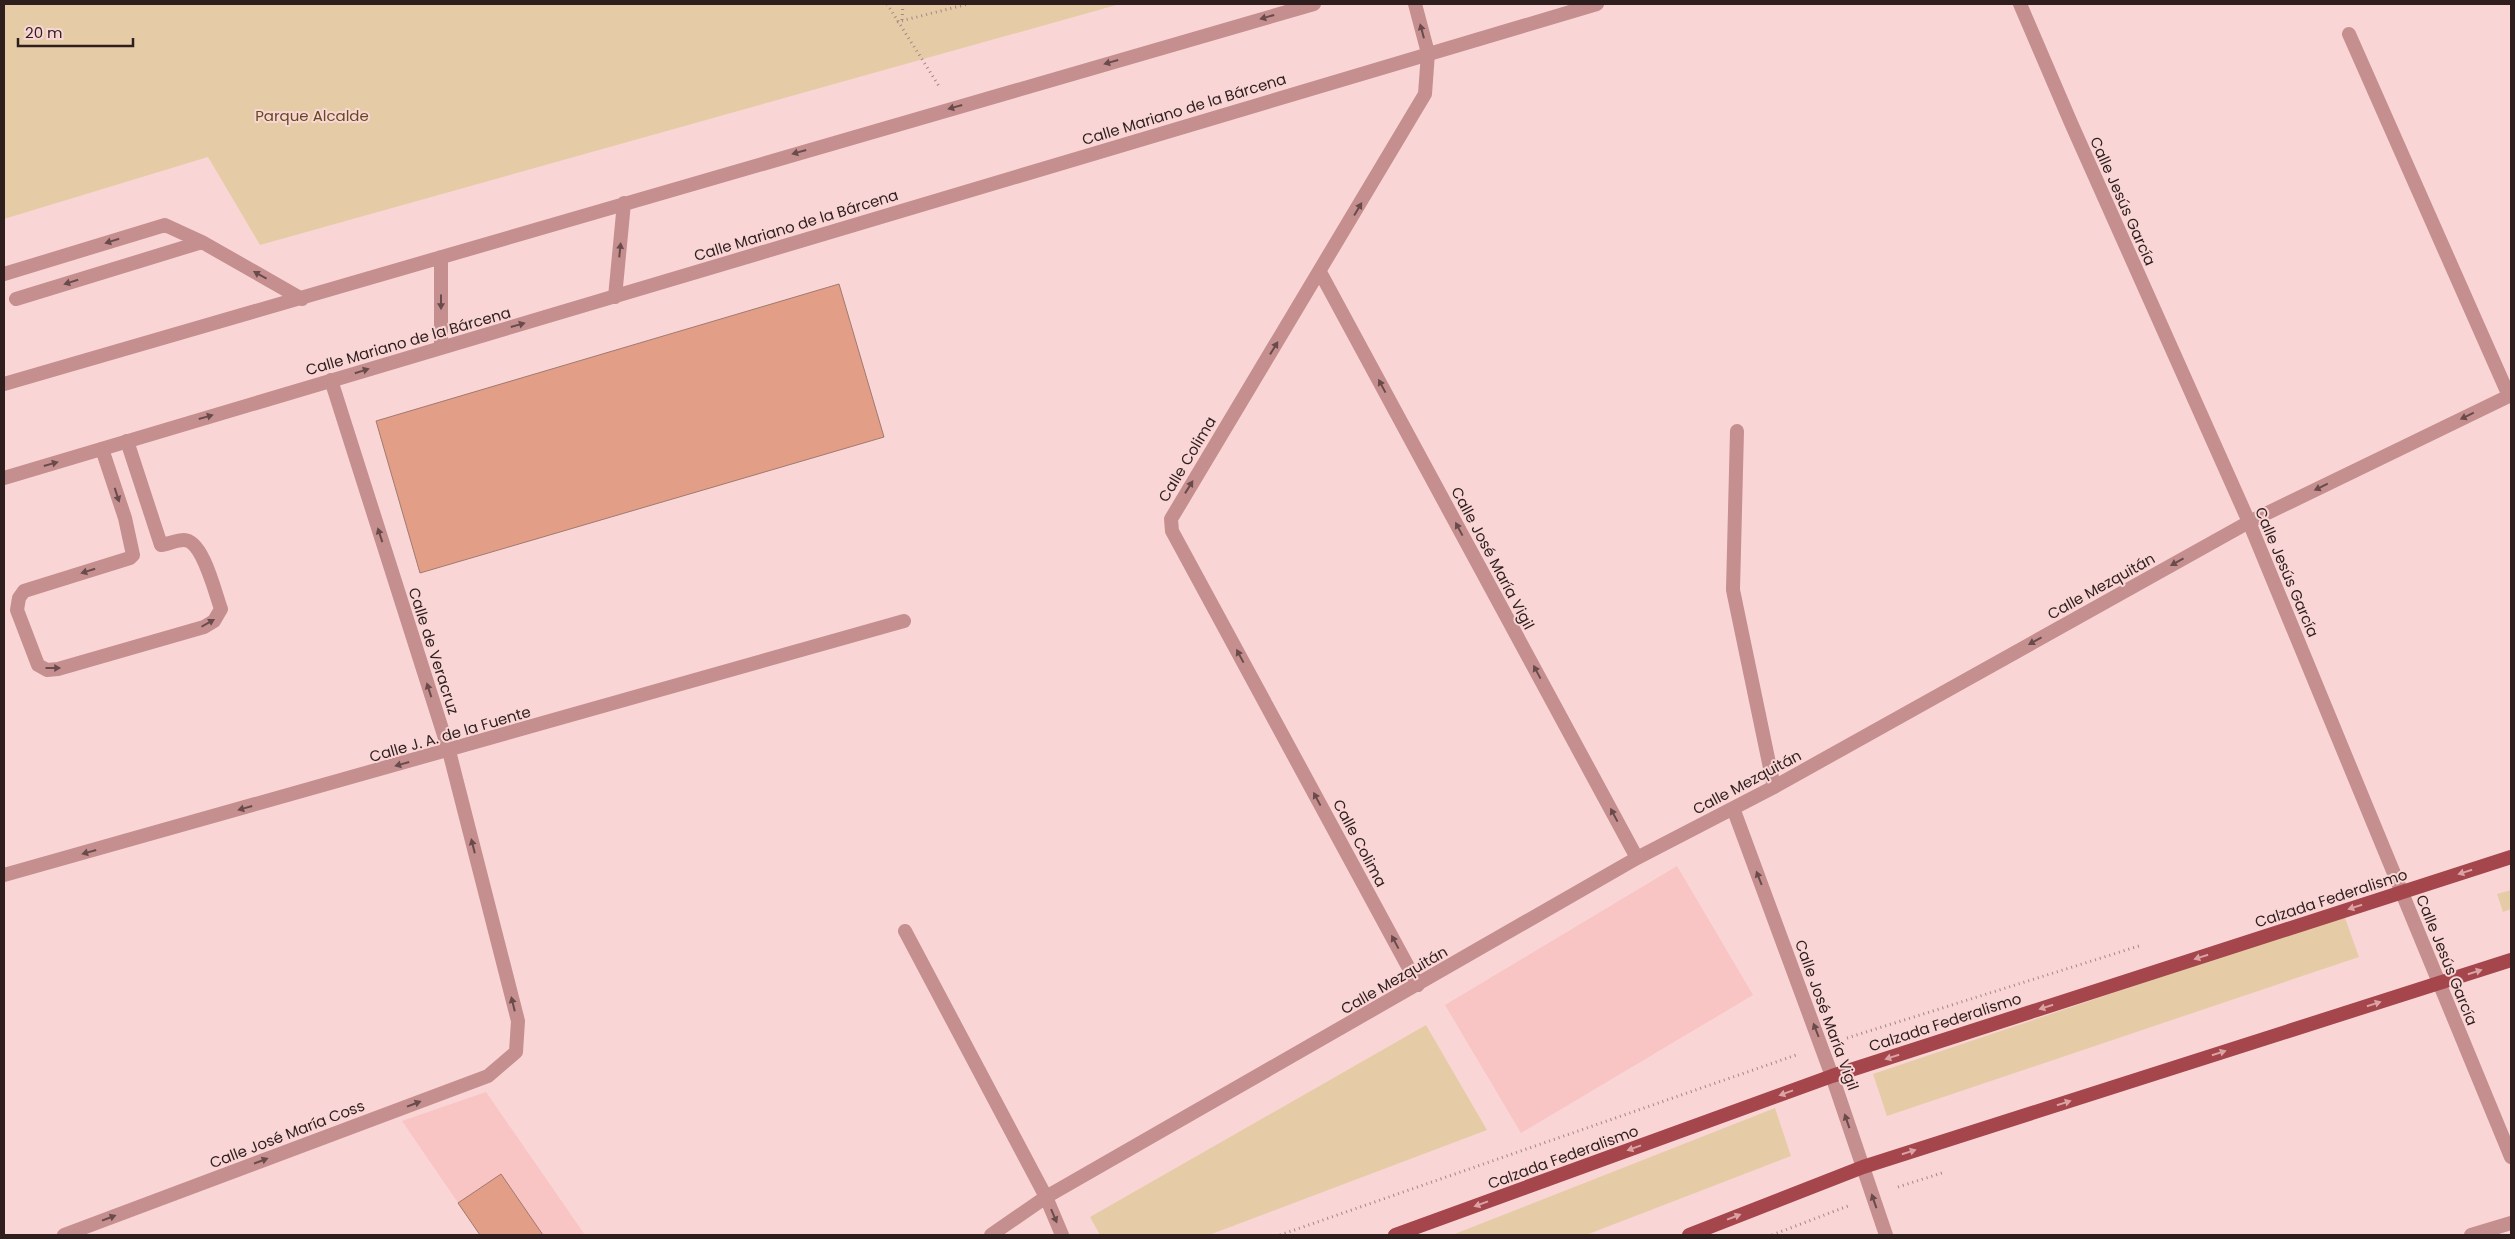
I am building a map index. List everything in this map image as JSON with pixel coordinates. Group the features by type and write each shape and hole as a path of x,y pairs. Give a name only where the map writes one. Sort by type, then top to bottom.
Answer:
{"main road":[{"name":"Calzada Federalismo","path":"1395,1235 1832,1076 2511,857"},
{"path":"1689,1235 1863,1167 2511,960"}],"street":[{"path":"4,384 302,299 952,107 1314,4"},
{"name":"Calle Colima","path":"1415,4 1428,53 1425,94 1171,519 1172,531 1418,985"},
{"name":"Calle Mariano de la Bárcena","path":"4,478 1597,4"},
{"name":"Calle Jesús García","path":"2020,4 2249,522 2511,1157"},
{"path":"2349,34 2510,395"},
{"path":"615,296 624,203"},
{"path":"4,274 165,225 202,242 302,299"},
{"path":"16,299 202,242"},
{"path":"441,257 441,348"},
{"name":"Calle José María Vigil","path":"1320,272 1637,858"},
{"name":"Calle de Veracruz","path":"331,380 449,751 518,1021 516,1052"},
{"name":"Calle Mezquitán","path":"991,1235 1046,1197 1637,858 1774,787 2249,522 2510,395"},
{"path":"1737,431 1732,590 1774,787"},
{"path":"102,449 125,518 133,554 130,558 24,591 19,598 17,610 38,665 47,670 58,669 204,627 214,621 221,609 200,551 193,543 184,540 162,545 127,440"},
{"name":"Calle J. A. de la Fuente","path":"4,876 904,621"},
{"name":"Calle José María Vigil","path":"1733,808 1832,1076 1886,1235"},
{"path":"905,931 1046,1197 1062,1235"},
{"name":"Calle José María Coss","path":"64,1235 488,1076 516,1052"},
{"path":"2472,1235 2511,1223"}],"path":[{"path":"887,4 952,107"},
{"path":"902,20 903,4"},
{"path":"897,22 968,4"}],"shaded area":[{"path":"1677,866 1753,995 1521,1133 1445,1005"},
{"path":"486,1092 585,1235 480,1235 402,1121"}],"green space":[{"name":"Parque Alcalde","path":"4,4 1120,4 260,245 208,157 4,219"},
{"path":"2511,890 2511,909 2503,912 2497,894"},
{"path":"2344,915 2359,957 1887,1116 1873,1074"},
{"path":"1426,1025 1487,1130 1209,1235 1100,1235 1090,1217"},
{"path":"1775,1108 1791,1156 1586,1235 1452,1235"}],"building":[{"path":"839,284 884,437 420,573 376,421"},
{"path":"501,1174 543,1235 480,1235 458,1203"}]}
